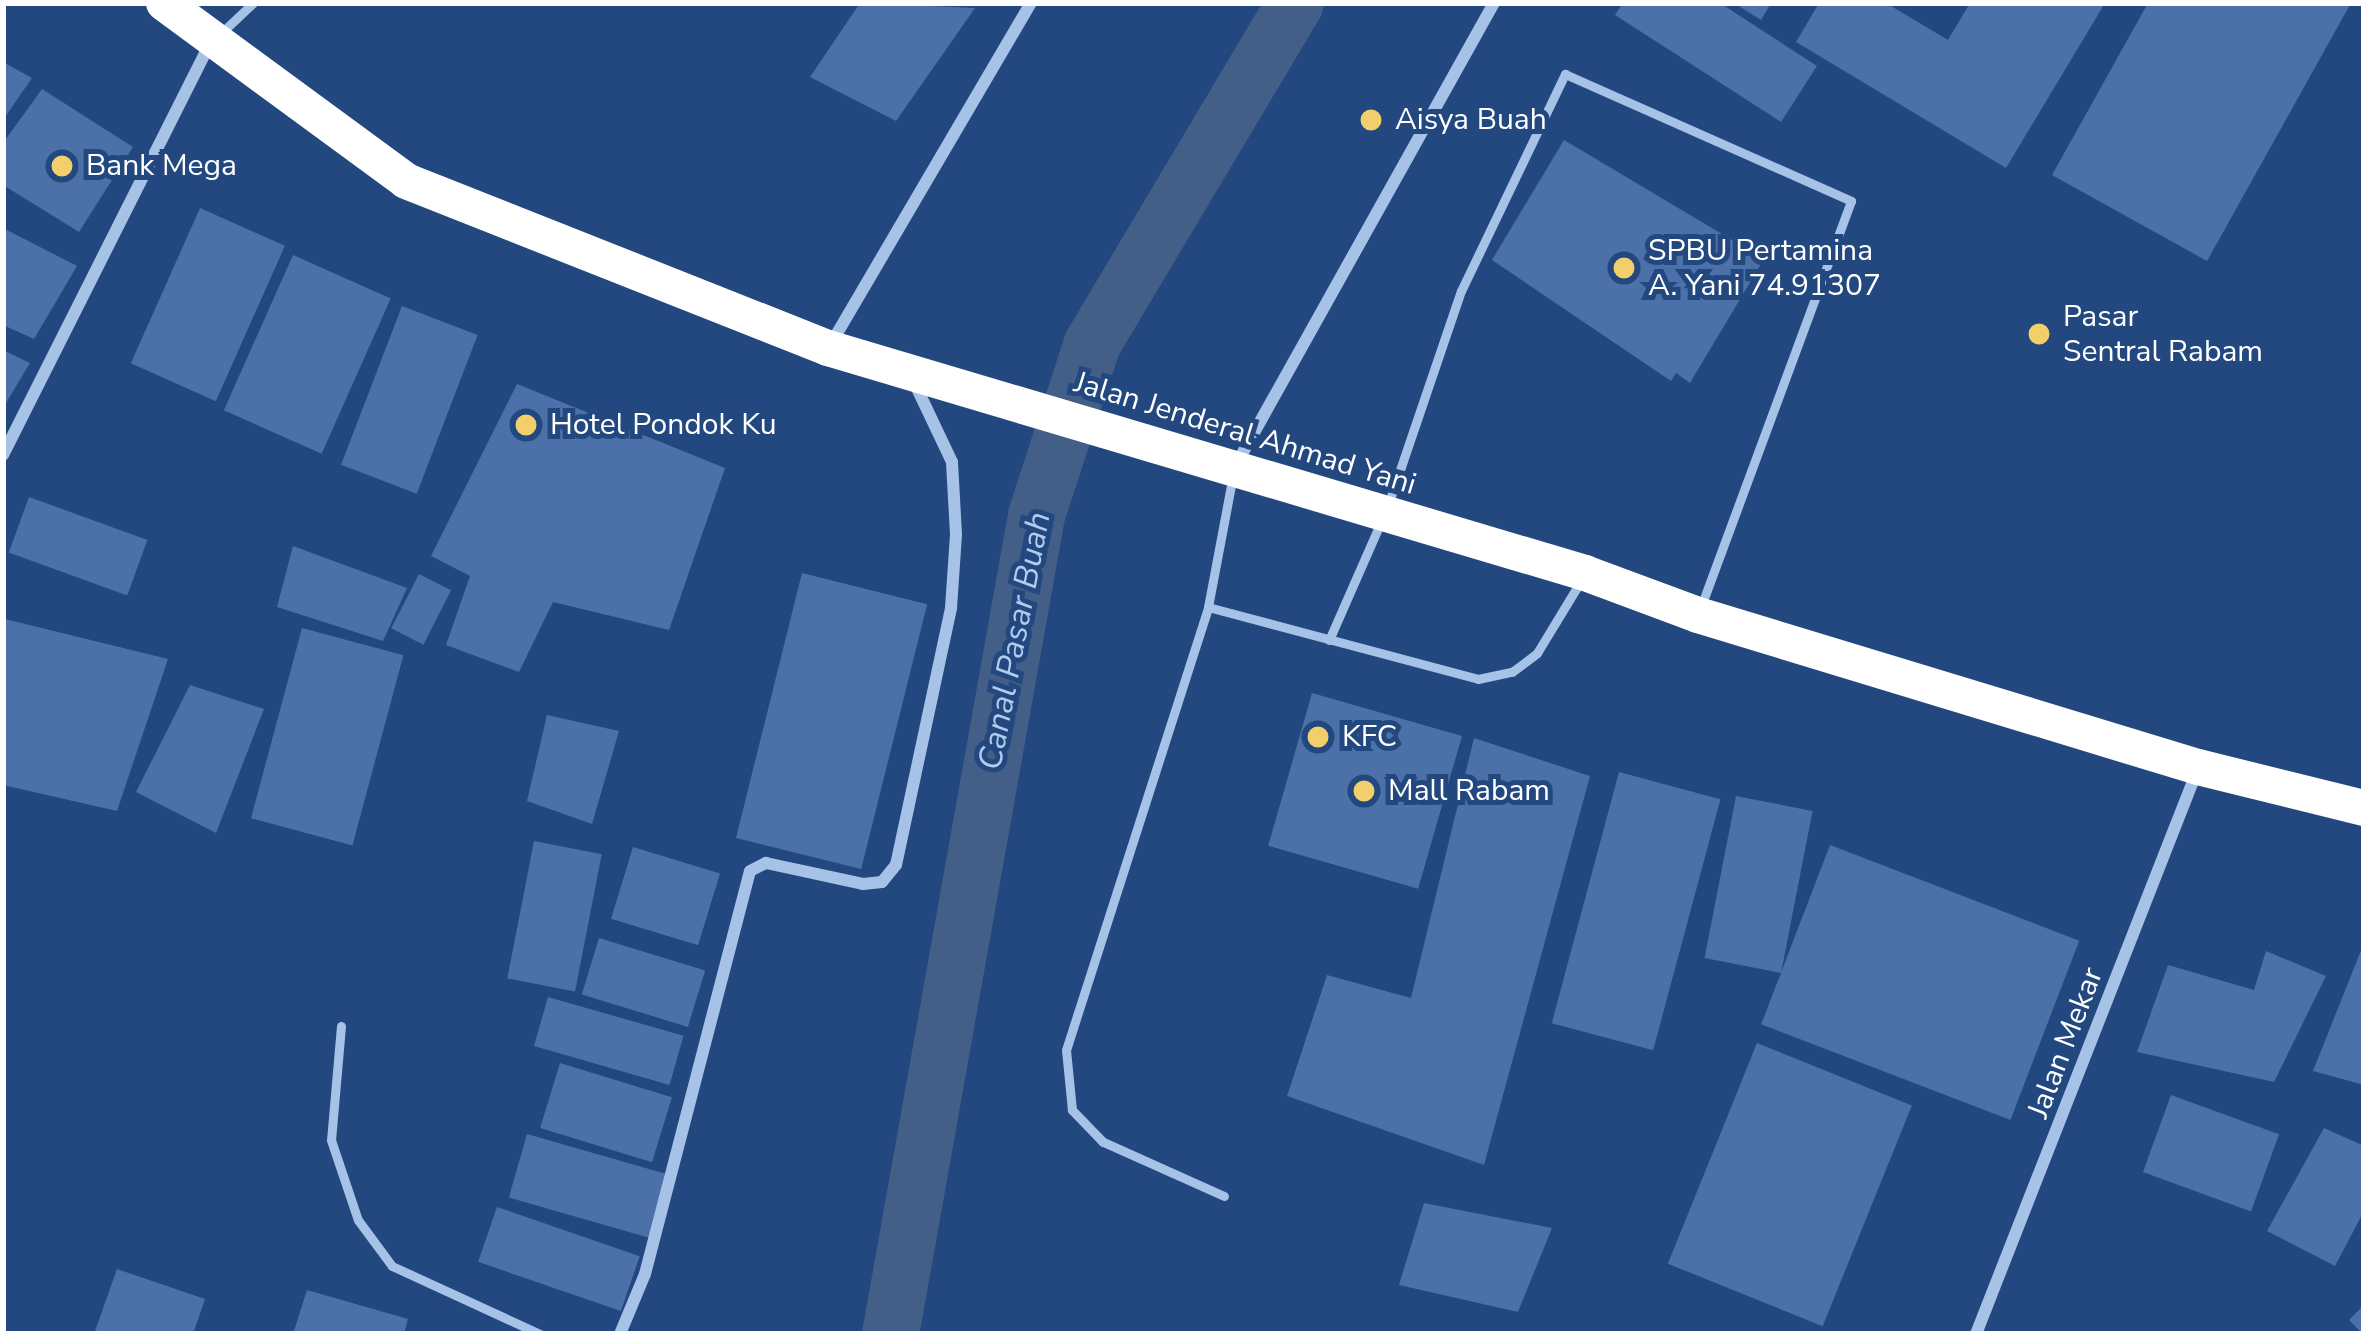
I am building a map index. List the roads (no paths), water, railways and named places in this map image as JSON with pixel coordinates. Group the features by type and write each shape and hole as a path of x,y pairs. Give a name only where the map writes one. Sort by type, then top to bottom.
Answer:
{"highway":[{"name":"Jalan Jenderal Ahmad Yani","path":"164,3 211,43 406,181 828,348 1585,573 1698,615 2198,767 2364,808"}],"street":[{"path":"828,348 1031,3"},
{"path":"1234,470 1494,3"},
{"path":"3,455 211,43"},
{"path":"620,1334 645,1274 750,871 766,863 862,884 882,882 896,865 951,608 956,534 952,462 909,373"},
{"name":"Jalan Mekar","path":"1976,1334 2198,767"}],"lane":[{"path":"211,43 253,3"},
{"path":"1329,640 1384,514 1461,291 1564,74 1851,201 1698,615"},
{"path":"1224,1196 1103,1142 1072,1110 1066,1050 1208,607 1234,470"},
{"path":"1208,607 1478,679 1512,672 1537,653 1585,573"},
{"path":"341,1026 331,1140 358,1220 392,1266 540,1334"}],"waterway":[{"name":"Canal Pasar Buah","path":"890,1334 1036,515 1092,343 1295,3"}],"place":[{"name":"Aisya Buah","path":"1371,120"},
{"name":"Bank Mega","path":"62,166"},
{"name":"SPBU Pertamina A. Yani 74.91307","path":"1624,268"},
{"name":"Pasar Sentral Rabam","path":"2039,334"},
{"name":"Hotel Pondok Ku","path":"526,425"},
{"name":"KFC","path":"1318,737"},
{"name":"Mall Rabam","path":"1364,791"}]}
